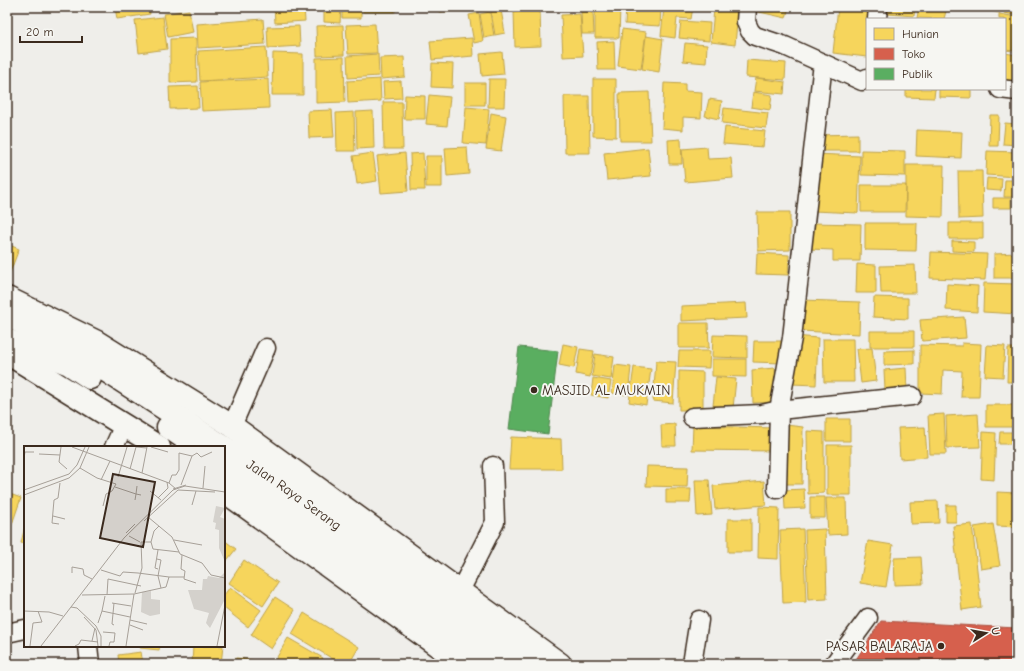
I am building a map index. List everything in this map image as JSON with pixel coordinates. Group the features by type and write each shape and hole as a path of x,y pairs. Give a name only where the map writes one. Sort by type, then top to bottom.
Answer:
{"main road":[{"path":"7,298 97,342 232,426 460,591 542,662"},
{"name":"Jalan Raya Serang","path":"7,315 73,358 219,446"},
{"name":"Jalan Raya Serang","path":"7,340 73,358 196,446"},
{"path":"7,353 157,446"},
{"name":"Jalan Raya Serang","path":"225,449 276,480 542,662"},
{"name":"Jalan Raya Serang","path":"225,468 497,664"},
{"path":"225,492 461,664"}],"street":[{"path":"747,7 746,22 750,31 755,36 785,46 862,81 866,79"},
{"path":"877,18 878,7"},
{"path":"778,489 779,410 792,338 823,63"},
{"path":"1006,90 1017,91"},
{"path":"232,426 266,348"},
{"path":"692,417 762,414 779,410 912,396"},
{"path":"114,446 124,425"},
{"path":"460,591 495,522 493,466"},
{"path":"834,664 868,618"},
{"path":"692,664 699,620"},
{"path":"7,633 24,629"},
{"path":"88,647 90,664"}],"building: Hunian":[{"path":"115,7 149,7 150,14 117,19"},
{"path":"154,7 183,7 155,11"},
{"path":"274,7 304,7 305,21 275,23"},
{"path":"324,7 341,7 340,23 324,22"},
{"path":"342,7 361,7 361,18 342,18"},
{"path":"363,7 395,7 395,12 363,12"},
{"path":"439,7 491,7 439,12"},
{"path":"595,7 620,7 619,38 595,38"},
{"path":"626,7 661,7 660,26 625,24"},
{"path":"664,7 693,7 691,19 677,18 675,38 661,36"},
{"path":"756,7 789,7 786,18 755,11"},
{"path":"838,7 874,7 873,18 866,18 866,57 833,53"},
{"path":"889,7 915,7 914,16 888,14"},
{"path":"919,7 947,7 944,18 917,18"},
{"path":"992,7 1001,7 1000,13 991,11"},
{"path":"1005,7 1016,7 1014,15 1004,13"},
{"path":"714,9 738,11 735,45 711,42"},
{"path":"189,10 193,32 168,37 164,14"},
{"path":"501,10 505,33 495,35 491,12"},
{"path":"540,10 541,46 515,47 514,11"},
{"path":"490,12 494,36 484,38 480,14"},
{"path":"581,12 593,12 594,34 582,34"},
{"path":"479,13 483,41 474,43 469,15"},
{"path":"580,14 583,56 563,57 561,15"},
{"path":"999,14 1017,17 1017,31 1015,31 1013,51 1006,50 1006,18 999,18"},
{"path":"163,17 167,49 139,53 135,20"},
{"path":"263,19 265,44 198,48 197,24"},
{"path":"681,21 710,23 709,41 679,38"},
{"path":"375,24 377,53 348,54 346,25"},
{"path":"343,25 344,55 317,56 316,26"},
{"path":"299,26 300,46 268,48 267,27"},
{"path":"622,29 646,32 641,69 618,66"},
{"path":"646,36 663,39 659,72 642,69"},
{"path":"196,38 197,82 170,83 170,39"},
{"path":"472,38 473,56 432,60 430,41"},
{"path":"614,41 615,70 598,70 597,42"},
{"path":"685,43 707,45 706,63 683,61"},
{"path":"266,47 268,77 200,81 198,51"},
{"path":"502,52 504,74 482,76 480,54"},
{"path":"273,53 303,54 303,95 272,95"},
{"path":"1006,53 1017,55 1017,84 1006,83"},
{"path":"378,54 379,76 348,78 347,56"},
{"path":"344,57 345,102 316,103 316,58"},
{"path":"404,57 405,77 381,79 380,58"},
{"path":"747,60 786,63 785,80 746,77"},
{"path":"432,63 453,64 452,88 431,87"},
{"path":"756,78 785,82 784,94 754,91"},
{"path":"268,79 269,108 202,111 200,82"},
{"path":"380,79 381,101 348,103 347,81"},
{"path":"489,79 505,79 504,107 488,107"},
{"path":"593,79 616,79 616,137 593,136"},
{"path":"401,81 402,98 384,99 383,82"},
{"path":"465,83 485,83 485,105 465,105"},
{"path":"664,83 685,84 685,91 702,92 701,118 683,117 683,130 662,128"},
{"path":"198,86 199,108 170,109 169,87"},
{"path":"906,90 935,90 934,98 906,97"},
{"path":"939,90 971,90 971,98 939,97"},
{"path":"649,92 651,141 620,141 619,93"},
{"path":"753,92 772,95 770,110 751,107"},
{"path":"405,95 425,96 425,119 404,119"},
{"path":"429,95 450,97 447,126 426,124"},
{"path":"564,96 589,96 590,153 565,153"},
{"path":"709,99 722,101 719,119 705,116"},
{"path":"383,102 402,102 403,149 384,149"},
{"path":"466,107 489,109 486,145 463,143"},
{"path":"724,108 768,113 766,128 722,123"},
{"path":"332,110 334,137 309,138 308,111"},
{"path":"373,111 374,148 357,149 356,112"},
{"path":"354,112 355,151 337,151 336,113"},
{"path":"491,113 506,116 501,151 486,149"},
{"path":"990,115 999,115 998,146 989,146"},
{"path":"1005,123 1017,124 1017,145 1003,144"},
{"path":"725,127 765,131 763,147 723,144"},
{"path":"917,130 962,132 961,158 916,156"},
{"path":"858,134 858,151 817,151 817,135"},
{"path":"681,139 682,164 669,164 668,140"},
{"path":"467,147 469,174 447,176 445,148"},
{"path":"707,147 708,159 731,158 733,178 685,182 682,149"},
{"path":"648,148 651,176 607,180 604,153"},
{"path":"861,150 905,151 905,176 861,175"},
{"path":"987,151 1017,152 1017,177 986,175"},
{"path":"373,153 377,181 357,184 353,156"},
{"path":"405,153 408,191 381,193 377,156"},
{"path":"423,153 425,190 411,190 410,154"},
{"path":"815,154 860,156 858,213 813,211"},
{"path":"426,156 442,156 442,187 426,187"},
{"path":"906,165 944,165 943,217 906,216"},
{"path":"958,171 982,171 983,218 959,219"},
{"path":"987,178 1002,179 1001,191 986,190"},
{"path":"1005,180 1017,180 1017,197 1004,197"},
{"path":"861,185 906,185 905,212 861,212"},
{"path":"993,198 1011,198 1011,208 993,208"},
{"path":"757,212 790,212 790,250 758,251"},
{"path":"811,223 861,224 860,261 833,261 833,250 810,249"},
{"path":"865,223 917,223 916,251 865,250"},
{"path":"949,223 983,223 983,239 949,239"},
{"path":"952,241 974,242 974,252 952,251"},
{"path":"7,244 19,249 9,275 7,274"},
{"path":"931,252 987,254 985,280 930,278"},
{"path":"757,253 789,255 788,275 756,274"},
{"path":"1017,253 1017,278 994,278 994,254"},
{"path":"857,264 876,265 876,293 856,293"},
{"path":"915,265 916,293 881,293 880,266"},
{"path":"984,283 1017,284 1017,314 983,312"},
{"path":"947,284 978,286 977,312 946,310"},
{"path":"874,297 908,298 908,319 873,317"},
{"path":"802,300 860,302 859,334 801,331"},
{"path":"746,303 747,318 681,321 681,306"},
{"path":"964,317 966,338 922,341 920,320"},
{"path":"679,323 708,323 709,348 679,348"},
{"path":"870,331 914,331 914,347 870,347"},
{"path":"713,335 747,336 747,358 712,357"},
{"path":"794,336 818,338 816,385 792,384"},
{"path":"823,339 853,339 854,382 824,382"},
{"path":"754,341 783,341 782,363 753,362"},
{"path":"962,343 981,344 979,397 961,397 962,371 943,370 942,394 920,393 920,345 962,346"},
{"path":"563,344 578,347 574,368 559,365"},
{"path":"987,345 1005,346 1003,377 985,376"},
{"path":"872,348 876,381 861,383 857,349"},
{"path":"1008,348 1017,348 1017,382 1007,382"},
{"path":"580,349 594,351 590,377 576,374"},
{"path":"914,350 914,364 884,365 884,351"},
{"path":"679,351 710,351 709,368 678,367"},
{"path":"595,354 614,357 611,379 592,376"},
{"path":"712,359 746,359 746,377 712,376"},
{"path":"656,361 676,362 673,403 653,401"},
{"path":"615,365 631,367 628,395 612,393"},
{"path":"634,367 651,369 646,405 629,402"},
{"path":"775,368 777,402 753,403 752,370"},
{"path":"906,368 907,389 885,390 884,370"},
{"path":"679,371 703,372 703,410 679,410"},
{"path":"716,377 736,379 733,408 713,406"},
{"path":"593,378 611,381 608,398 591,395"},
{"path":"986,405 1017,405 1017,427 986,427"},
{"path":"944,414 946,454 930,454 928,415"},
{"path":"978,414 980,447 947,448 946,416"},
{"path":"826,419 850,419 850,441 826,441"},
{"path":"675,424 676,446 662,446 661,425"},
{"path":"786,425 803,427 802,484 784,484"},
{"path":"693,426 776,428 775,451 692,450"},
{"path":"925,427 927,457 900,459 898,428"},
{"path":"1015,429 1017,429 1017,450 1014,450"},
{"path":"807,431 824,432 824,493 808,494"},
{"path":"983,432 996,433 994,480 981,479"},
{"path":"1000,432 1012,432 1011,444 999,444"},
{"path":"511,437 561,439 562,469 509,469"},
{"path":"827,445 851,445 851,495 827,495"},
{"path":"647,466 688,467 687,487 646,486"},
{"path":"695,480 709,480 712,515 697,516"},
{"path":"764,481 766,505 715,509 713,486"},
{"path":"666,489 691,489 690,503 666,503"},
{"path":"804,489 805,508 785,509 784,490"},
{"path":"997,492 1017,493 1017,527 997,526"},
{"path":"7,493 21,498 10,530 7,529"},
{"path":"810,497 825,497 825,518 810,518"},
{"path":"826,498 846,498 847,534 828,535"},
{"path":"938,501 939,523 911,524 910,502"},
{"path":"946,505 956,505 956,522 946,522"},
{"path":"759,507 779,508 778,559 758,558"},
{"path":"728,519 751,519 751,552 728,552"},
{"path":"972,524 981,607 962,610 953,526"},
{"path":"993,524 1000,566 981,569 974,527"},
{"path":"803,529 806,602 783,603 780,530"},
{"path":"825,529 827,599 808,600 805,530"},
{"path":"24,530 24,544 21,543"},
{"path":"225,541 236,549 225,563"},
{"path":"868,541 893,545 886,587 860,583"},
{"path":"921,557 923,584 895,585 894,558"},
{"path":"244,560 278,583 263,606 229,583"},
{"path":"230,587 261,610 248,627 225,609 225,594"},
{"path":"1014,587 1017,587 1017,619 1016,619"},
{"path":"275,597 295,610 271,649 251,635"},
{"path":"304,613 359,647 349,664 341,664 292,634"},
{"path":"288,638 323,658 320,664 273,664"},
{"path":"140,647 160,647 159,650"},
{"path":"193,647 223,647 221,664 192,664"},
{"path":"141,652 143,664 119,664 118,655"},
{"path":"236,658 264,662 263,664 236,664"}],"building: Toko":[{"name":"PASAR BALARAJA","path":"881,621 1017,628 1017,664 853,664"}],"building: Publik":[{"name":"MASJID AL MUKMIN","path":"519,347 558,351 548,434 509,429"}],"place":[{"name":"MASJID AL MUKMIN","path":"534,390"},
{"name":"PASAR BALARAJA","path":"941,646"}]}
